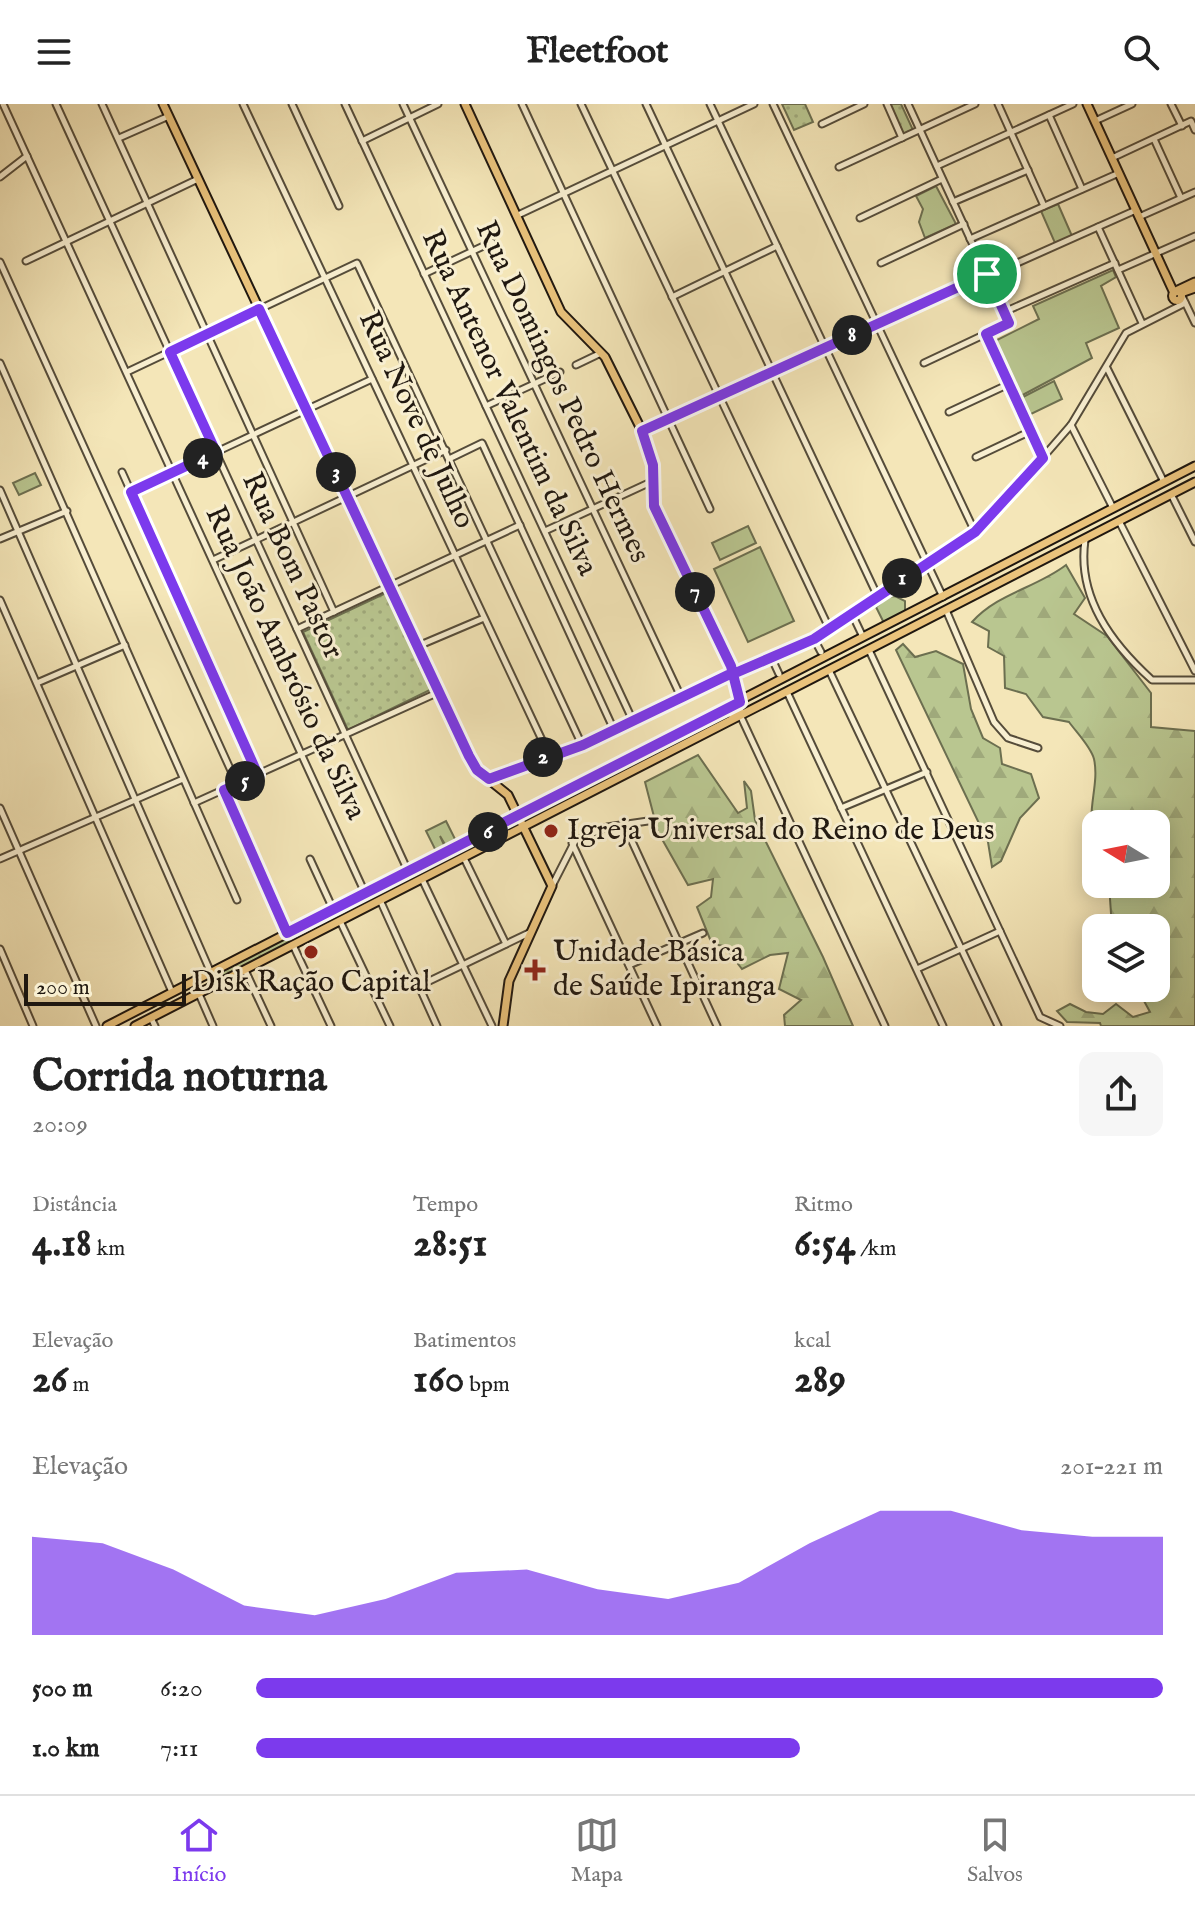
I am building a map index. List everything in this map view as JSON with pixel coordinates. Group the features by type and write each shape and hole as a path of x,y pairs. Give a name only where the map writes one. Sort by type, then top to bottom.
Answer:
{"main road":[{"path":"163,104 472,762 503,789 552,886 509,981 503,1026"},
{"path":"465,104 564,317 602,353 642,431 652,457 654,506 733,674 740,702 738,714 724,724"},
{"path":"1087,104 1155,253 1179,296"},
{"path":"1179,296 1195,282"},
{"path":"1179,296 1195,288"},
{"path":"1053,556 1047,551 1049,547 1113,508 1195,466"},
{"path":"135,1026 153,1022 293,945 788,694 1195,482"},
{"path":"1108,527 1131,512 1133,505 1128,501"},
{"path":"107,1026 1079,529"},
{"path":"788,694 810,678 809,671 801,670"},
{"path":"654,760 648,754 672,737"},
{"path":"380,900 408,882 408,871"},
{"path":"125,1026 126,1016"}],"street":[{"name":"Rua João Ambrósio da Silva","path":"3,104 365,893"},
{"name":"Rua Bom Pastor","path":"56,104 408,871"},
{"path":"102,104 145,204 334,612"},
{"name":"Rua Nove de Julho","path":"243,104 549,755"},
{"path":"292,104 339,206"},
{"name":"Rua Antenor Valentim da Silva","path":"345,104 633,721"},
{"name":"Rua Domingos Pedro Hermes","path":"403,104 681,698"},
{"path":"362,141 438,104"},
{"path":"522,104 710,509"},
{"path":"581,104 830,630"},
{"path":"646,104 878,597"},
{"path":"710,104 943,598"},
{"path":"518,215 754,104"},
{"path":"773,104 975,532"},
{"path":"822,124 864,104"},
{"path":"887,104 902,138"},
{"path":"908,104 1009,323 924,363"},
{"path":"839,167 975,104"},
{"path":"998,104 1044,206"},
{"path":"937,166 1073,104"},
{"path":"1095,121 1132,104"},
{"path":"1171,104 1182,126"},
{"path":"1049,115 1082,189"},
{"path":"119,138 169,116"},
{"path":"1112,158 1191,121 1195,130"},
{"path":"1154,139 1181,198"},
{"path":"0,177 27,156"},
{"path":"953,202 1028,170"},
{"path":"970,239 1119,173"},
{"path":"26,261 198,179"},
{"path":"860,218 943,179"},
{"path":"642,431 1098,227 1195,192"},
{"path":"881,263 964,224"},
{"path":"1098,227 1142,323"},
{"path":"1004,312 1195,236"},
{"path":"424,274 492,242"},
{"path":"672,297 777,246"},
{"path":"0,262 237,784"},
{"path":"127,372 357,263 583,745"},
{"path":"489,779 583,745 814,639 853,616 926,562 975,532 1071,425 1107,368 1121,338 1142,323 1173,309 1179,296"},
{"path":"1173,309 1179,296"},
{"path":"1179,296 1195,323"},
{"path":"986,334 1043,458"},
{"path":"576,365 602,353"},
{"path":"0,363 237,900"},
{"path":"1107,368 1164,482"},
{"path":"486,406 560,372"},
{"path":"131,492 372,379"},
{"path":"949,412 1009,384"},
{"path":"0,389 10,385"},
{"path":"1071,425 1113,508"},
{"path":"976,457 1031,431"},
{"path":"450,458 482,443 614,730"},
{"path":"213,560 446,450"},
{"path":"122,472 258,775"},
{"path":"545,531 653,481"},
{"path":"0,490 211,974"},
{"path":"1171,494 1195,542"},
{"path":"0,539 67,511"},
{"path":"1119,521 1195,671"},
{"path":"297,629 520,525"},
{"path":"1085,539 1087,586 1107,630 1152,680 1195,680"},
{"path":"0,600 172,992"},
{"path":"946,610 994,722 1008,738 1038,748"},
{"path":"853,616 863,637"},
{"path":"418,646 484,618"},
{"path":"814,639 821,652"},
{"path":"37,683 125,645"},
{"path":"869,650 1040,1017 1060,1026"},
{"path":"772,659 779,674"},
{"path":"829,670 998,1026"},
{"path":"194,803 439,692"},
{"path":"788,694 943,1026"},
{"path":"741,717 885,1026"},
{"path":"841,808 927,772"},
{"path":"0,859 183,779"},
{"path":"224,790 287,933"},
{"path":"0,808 96,1026"},
{"path":"552,886 572,843 601,829 648,821"},
{"path":"624,824 717,1026"},
{"path":"572,843 657,1026"},
{"path":"464,858 506,944"},
{"path":"310,859 333,909"},
{"path":"422,879 492,1026"},
{"path":"380,900 437,1026"},
{"path":"340,921 390,1026"},
{"path":"419,986 534,931"},
{"path":"917,969 1000,931"},
{"path":"629,965 703,933"},
{"path":"293,945 331,1026"},
{"path":"0,949 33,1026"},
{"path":"245,970 271,1026"},
{"path":"199,994 213,1026"}],"green space":[{"path":"782,104 805,104 813,122 794,130"},
{"path":"890,104 901,104 913,130 904,135"},
{"path":"936,186 956,224 925,238 919,222 923,209 916,196"},
{"path":"1058,204 1072,236 1055,243 1041,211"},
{"path":"1113,270 1116,277 1101,286 1119,328 1086,343 1092,358 1017,398 993,342 1039,319 1033,306"},
{"path":"1054,381 1062,399 1029,415 1021,398"},
{"path":"35,473 41,485 19,495 13,483"},
{"path":"748,526 756,543 720,560 712,543"},
{"path":"760,547 794,621 748,642 714,569"},
{"path":"1066,565 1085,598 1074,614 1107,636 1151,693 1151,727 1195,731 1195,1026 1101,1026 1100,1023 1067,1022 1057,1011 1070,1004 1086,1012 1103,1014 1116,1004 1133,1017 1150,1012 1145,1002 1170,1002 1170,914 1111,914 1110,898 1170,898 1170,810 1092,810 1095,769 1090,750 1069,722 1043,717 1026,694 1005,688 1004,656 988,647 989,631 972,622 993,604"},
{"path":"388,592 432,689 348,730 303,632"},
{"path":"891,594 905,601 905,611 884,623 876,607"},
{"path":"903,644 915,657 936,651 963,664 971,709 983,738 1000,748 1002,764 1031,774 1039,798 1020,818 1001,861 992,867 988,842 896,650"},
{"path":"698,755 738,813 747,808 744,781 751,791 755,820 823,957 853,1026 785,1026 784,1015 801,1000 779,989 788,953 770,955 742,969 724,946 712,944 697,907 711,897 713,879 688,885 658,832 645,782"},
{"path":"446,821 456,841 446,846 440,836 445,847 436,851 426,831"},
{"path":"399,880 401,883 300,938 297,933"},
{"path":"294,933 297,940 212,984 209,978"}],"place":[{"name":"Igreja Universal do Reino de Deus","path":"551,831"},
{"name":"Disk Ração Capital","path":"311,952"},
{"name":"Unidade Básica de Saúde Ipiranga","path":"535,970"}],"route":[{"path":"987,274 642,431 653,465 654,506 731,666 733,674 740,702 287,933 224,790 258,775 131,492 216,452 170,352 259,309 469,756 477,770 489,779 583,745 728,675 733,674 780,656 804,645 853,616 908,574 985,524 1043,458 986,334 1009,323 987,274"}]}
